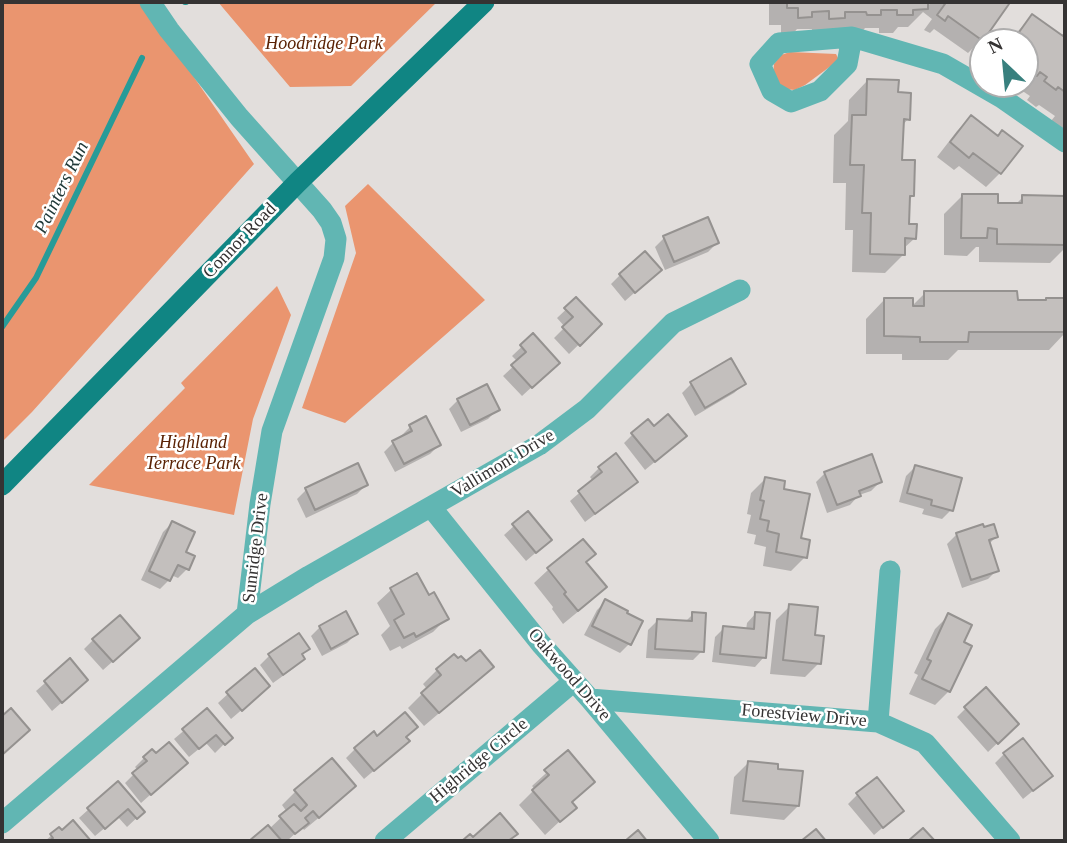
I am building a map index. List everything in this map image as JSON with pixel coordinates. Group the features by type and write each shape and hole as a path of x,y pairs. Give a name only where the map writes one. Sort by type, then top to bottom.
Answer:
{"main road":[{"name":"Connor Road","path":"2,485 298,182 484,2"}],"street":[{"name":"Sunridge Drive","path":"2,823 247,614 272,431 334,258 336,239 331,223 322,209 239,117 169,30 150,2"},
{"path":"852,37 943,64 1002,97 1065,142"},
{"name":"Vallimont Drive","path":"247,614 539,445 587,409 673,323 740,290"},
{"name":"Oakwood Drive","path":"430,507 541,644 709,841"},
{"path":"878,722 890,571"},
{"name":"Highridge Circle","path":"385,841 574,681"},
{"name":"Forestview Drive","path":"590,699 878,722 925,743 1010,841"}],"green space":[{"path":"2,2 142,2 254,164 2,442"},
{"name":"Hoodridge Park","path":"218,2 437,2 351,86 290,87"},
{"path":"790,52 836,54 839,60 805,85 795,90 784,89 773,75 774,64 781,55"},
{"path":"368,184 485,300 345,423 302,408 356,253 345,206"},
{"name":"Highland Terrace Park","path":"277,286 291,315 253,419 234,515 89,485 185,388 181,383"}],"building":[{"path":"787,2 928,2 928,9 913,10 913,15 897,15 897,10 881,10 881,15 845,12 845,18 829,19 829,11 812,12 812,17 798,18 798,8 787,8"},
{"path":"941,2 1009,4 992,28 969,28 969,31 948,16 945,21 937,15 945,4"},
{"path":"1032,14 1065,35 1065,92 1058,87 1056,90 1044,81 1047,77 1039,73 1039,28 1022,28"},
{"path":"867,79 899,80 898,92 911,93 910,120 904,119 902,160 915,160 914,196 910,196 909,224 917,224 916,239 905,238 905,255 870,254 871,213 862,213 864,165 850,165 852,115 866,115"},
{"path":"971,115 998,136 1002,130 1023,146 1001,174 973,153 969,158 950,142"},
{"path":"962,194 998,194 998,203 1022,203 1022,195 1065,196 1065,245 997,244 997,229 988,228 987,238 961,238"},
{"path":"708,217 719,243 674,262 663,236"},
{"path":"645,251 662,270 635,293 619,274"},
{"path":"924,291 1017,291 1018,300 1065,298 1065,332 969,332 968,342 920,342 920,337 884,336 884,298 913,298 913,306 924,306"},
{"path":"576,297 602,324 580,346 562,327 573,317 564,308"},
{"path":"533,333 560,363 532,388 511,365 526,352 520,345"},
{"path":"731,358 746,384 705,408 690,382"},
{"path":"487,384 500,410 470,425 457,399"},
{"path":"668,414 687,436 655,462 631,433 648,419 654,426"},
{"path":"426,416 441,445 404,464 392,441 412,431 409,425"},
{"path":"616,453 638,482 595,514 578,491 602,472 598,467"},
{"path":"872,454 882,482 859,491 861,496 837,505 824,472"},
{"path":"358,463 368,485 315,510 305,488"},
{"path":"915,465 962,478 953,511 931,505 932,500 907,493"},
{"path":"765,477 785,481 784,489 810,494 801,538 810,540 807,558 776,552 779,534 767,531 769,521 760,519 764,501 760,500"},
{"path":"528,511 552,540 536,553 512,524"},
{"path":"172,521 195,532 186,552 195,556 189,570 178,565 170,581 149,571"},
{"path":"983,524 984,527 994,524 998,537 989,540 999,571 971,580 956,533"},
{"path":"583,539 596,554 586,562 607,587 578,611 547,568"},
{"path":"417,573 429,595 434,592 449,619 416,637 414,633 404,638 394,620 404,614 390,588"},
{"path":"605,599 643,621 631,645 592,626"},
{"path":"789,604 818,607 815,635 824,636 821,664 783,660"},
{"path":"346,611 358,634 331,649 319,626"},
{"path":"692,612 706,613 704,652 655,649 657,619 692,621"},
{"path":"755,612 770,613 766,658 720,654 723,626 754,629"},
{"path":"948,613 972,625 964,642 972,646 950,692 922,679 931,661 927,659"},
{"path":"120,615 140,638 113,662 92,639"},
{"path":"299,633 310,649 302,654 305,659 283,675 268,654"},
{"path":"480,650 494,667 439,713 421,693 441,675 436,669 454,654 466,661"},
{"path":"70,658 88,680 62,703 44,681"},
{"path":"255,668 270,686 242,711 226,692"},
{"path":"986,687 1019,724 998,744 964,707"},
{"path":"11,708 30,730 2,755 2,716"},
{"path":"207,708 233,738 225,745 216,735 199,749 182,729"},
{"path":"405,712 418,727 406,737 410,741 374,771 354,748 374,731 377,736"},
{"path":"1023,738 1053,776 1033,791 1003,753"},
{"path":"169,742 188,763 151,795 132,773 147,761 143,757 152,749 156,753"},
{"path":"568,750 595,782 572,802 577,808 560,822 532,790 549,775 544,770"},
{"path":"332,758 356,786 319,818 313,811 305,818 309,823 295,834 279,816 294,804 301,811 307,805 294,790"},
{"path":"748,761 778,764 778,769 803,771 799,806 743,801"},
{"path":"877,777 904,811 883,828 856,793"},
{"path":"118,781 145,812 137,819 128,809 105,829 87,808"},
{"path":"500,813 518,834 508,841 463,840 470,834 473,837"},
{"path":"73,820 91,841 49,841 53,838 50,834 59,827 62,830"},
{"path":"268,825 282,841 249,841"},
{"path":"923,828 935,841 908,841"},
{"path":"816,829 826,841 801,841"},
{"path":"638,830 647,841 625,841"}],"waterway":[{"name":"Painters Run","path":"2,327 36,278 142,58"}]}
